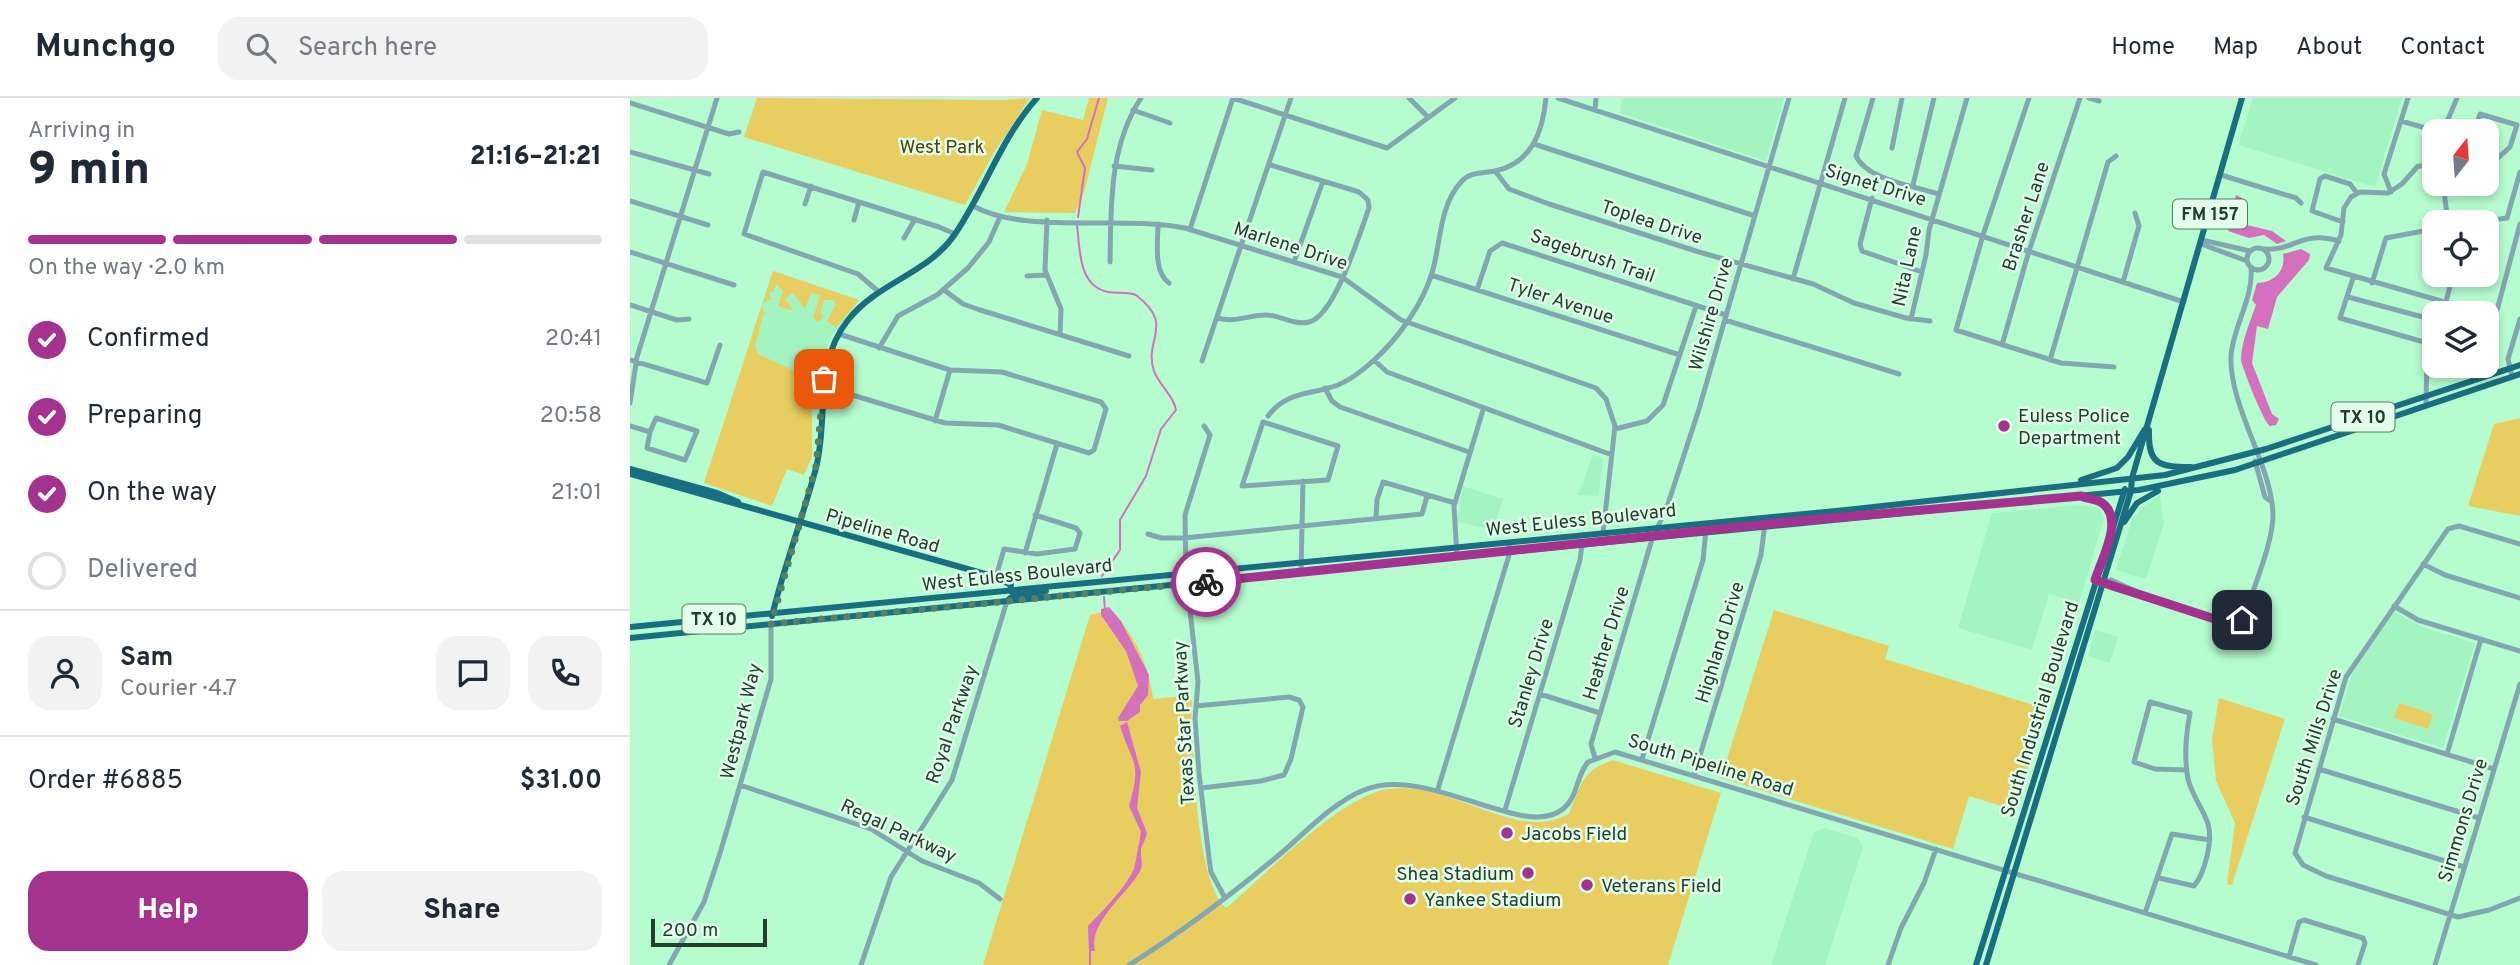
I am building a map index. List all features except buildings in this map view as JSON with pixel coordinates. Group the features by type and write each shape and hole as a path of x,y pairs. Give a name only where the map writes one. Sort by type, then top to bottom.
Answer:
{"main road":[{"name":"Westpark Way","path":"771,624 818,457 822,392 828,360 839,334 849,318 878,292 939,254 973,206 1006,140 1037,98"},
{"name":"South Industrial Boulevard","path":"2014,873 2104,582 2114,534 2242,98"},
{"name":"West Euless Boulevard","path":"630,638 1510,552 1706,530 2027,488 2165,475 2255,452 2520,365"},
{"name":"West Euless Boulevard","path":"630,627 1660,527 1964,506 2127,491 2183,483 2258,463 2520,374"},
{"path":"2149,420 2148,451 2153,459 2173,467 2207,466"},
{"path":"2068,484 2116,468 2128,457 2147,428"},
{"name":"Pipeline Road","path":"630,469 799,522 996,577 1011,585 1010,591"},
{"name":"Pipeline Road","path":"630,474 677,484"},
{"path":"2114,534 2146,495 2183,483"},
{"path":"2027,488 2028,501"},
{"path":"1964,506 1964,500 1972,495"},
{"path":"2081,496 2101,502 2110,511 2114,534"},
{"name":"South Industrial Boulevard","path":"2006,871 2095,580 2114,534"},
{"path":"1186,573 1187,583"},
{"path":"1007,601 1014,595 1049,591 1052,586"},
{"path":"952,606 957,602 1004,597 1010,591"},
{"path":"891,612 892,603"},
{"path":"2070,662 2078,665"},
{"name":"FM 157","path":"1976,965 2006,871"},
{"name":"FM 157","path":"1986,965 2014,873"}],"street":[{"path":"630,403 633,361 651,312 717,98"},
{"path":"1110,262 1114,166 1133,110 1141,98"},
{"path":"1190,229 1233,98 1387,148 1455,98"},
{"path":"1202,361 1291,98"},
{"path":"1409,98 1427,116"},
{"path":"1268,416 1275,405 1290,396 1354,378 1395,340 1431,275 1447,203 1462,181 1474,172 1495,171 1513,164 1534,144 1544,119 1546,98"},
{"name":"Signet Drive","path":"1558,98 1872,198 2184,302"},
{"path":"1595,110 1596,98"},
{"name":"Wilshire Drive","path":"1653,536 1660,527 1726,318 1789,98"},
{"path":"1793,279 1845,98"},
{"path":"1873,98 1856,156 1859,161 1872,172 1938,194"},
{"path":"1892,148 1892,134 1902,98"},
{"path":"1913,185 1934,98"},
{"name":"Nita Lane","path":"1911,319 1938,194 1967,98"},
{"path":"2029,98 1983,235 1956,330 2050,360 2114,367"},
{"name":"Brasher Lane","path":"2002,345 2029,251 2080,98"},
{"path":"2089,98 2099,102"},
{"path":"2390,192 2384,174 2408,98"},
{"path":"2448,119 2457,98"},
{"path":"630,103 729,134 739,132"},
{"path":"1133,110 1170,123"},
{"path":"2478,119 2480,114 2486,114 2518,125 2517,142 2499,158"},
{"path":"2401,121 2422,127"},
{"path":"1534,144 1755,216"},
{"path":"630,152 709,174"},
{"path":"2050,360 2108,162 2116,156"},
{"path":"1217,318 1228,321 1267,315 1299,322 1312,321 1326,307 1342,277 1369,203 1359,192 1270,165"},
{"path":"1114,166 1152,170"},
{"path":"2422,166 2418,166 2402,184 2390,192 2382,195 2365,191 2357,193 2346,204 2339,241 2326,268 2439,301"},
{"name":"Toplea Drive","path":"1495,171 1509,189 1741,265 1813,284 1854,303 1911,319 1930,321"},
{"path":"2508,215 2520,172"},
{"path":"878,292 858,274 744,234 763,173 915,219 955,234"},
{"path":"2221,175 2296,198 2301,203"},
{"path":"2343,222 2312,211 2321,178 2347,182 2357,193"},
{"path":"1294,261 1323,181"},
{"path":"805,204 811,186"},
{"path":"1872,198 1860,244 1862,251 1922,272"},
{"path":"630,201 708,225"},
{"path":"854,220 859,202"},
{"name":"Marlene Drive","path":"973,206 1000,217 1158,224 1190,229 1342,277 1407,322 1589,384 1606,399 1615,429 1603,533"},
{"path":"2123,282 2139,226 2135,213"},
{"path":"2499,217 2508,215 2520,223 2499,303"},
{"path":"879,348 898,316 944,290 982,252 1000,217"},
{"path":"904,238 915,219"},
{"path":"1047,220 1046,275 1061,309 1060,334"},
{"path":"1158,224 1159,264 1162,277 1169,283"},
{"path":"2372,283 2386,237 2422,231"},
{"path":"2095,580 2111,580 2149,597 2224,622 2242,620 2272,525 2273,511 2265,497 2234,377 2233,347 2249,290 2260,270 2268,265 2270,259 2289,245 2310,236 2339,241"},
{"path":"2201,242 2250,251 2259,247 2265,249 2289,245"},
{"path":"2201,242 2260,270"},
{"name":"Sagebrush Trail","path":"1477,290 1490,251 1502,243 1899,374"},
{"path":"2265,249 2270,259"},
{"path":"2249,290 2250,251"},
{"path":"630,252 734,285"},
{"path":"1027,276 1046,275"},
{"name":"Tyler Avenue","path":"1431,275 1680,355"},
{"path":"2353,278 2340,318 2422,339"},
{"path":"944,290 962,304 1129,356"},
{"path":"2347,297 2422,317"},
{"path":"630,305 677,320 689,318"},
{"path":"1615,429 1641,424 1658,412 1668,395 1696,306"},
{"path":"2512,376 2509,369 2520,319"},
{"path":"822,392 849,394 935,421 998,425 1056,444 1092,452 1106,410 1104,404 1002,372 950,370 839,334"},
{"path":"633,361 707,383 720,345"},
{"path":"1374,360 1387,372 1457,396 1483,410 1612,455"},
{"path":"935,421 950,370"},
{"path":"2426,404 2427,378"},
{"path":"1325,388 1332,401 1340,407 1469,453"},
{"path":"1457,557 1455,503 1483,410"},
{"path":"656,418 696,431 685,460 647,448 650,432 656,418"},
{"path":"1263,422 1338,446 1328,480 1303,481 1242,486 1263,422"},
{"path":"630,426 650,432"},
{"path":"1186,573 1184,538 1191,493 1210,435 1205,426"},
{"path":"1025,553 1056,444"},
{"path":"1301,572 1303,481"},
{"path":"1376,518 1377,500 1383,482 1455,503"},
{"path":"1148,534 1161,538 1184,538 1422,514 1427,496"},
{"path":"996,577 1004,549 1025,553 1074,549 1080,533 1076,528 1035,515"},
{"name":"Highland Drive","path":"1694,775 1761,555 1764,521"},
{"name":"South Mills Drive","path":"2450,915 2326,876 2303,865 2296,856 2295,847 2351,668 2448,529 2456,525 2520,544"},
{"path":"1642,759 1703,559 1706,530"},
{"name":"Heather Drive","path":"1595,758 1591,744 1653,536"},
{"path":"1438,789 1510,552 1509,543"},
{"name":"Stanley Drive","path":"1505,810 1580,560 1582,544"},
{"path":"2423,564 2445,575 2520,598"},
{"name":"Texas Star Parkway","path":"1187,583 1198,682 1196,706 1201,788 1211,872 1225,898"},
{"name":"Royal Parkway","path":"861,965 887,888 906,851 952,780 1007,601"},
{"path":"2394,606 2418,620 2520,651"},
{"name":"Westpark Way","path":"669,965 704,902 740,785 771,679 771,624"},
{"path":"2447,754 2482,639"},
{"name":"Simmons Drive","path":"2435,965 2520,684"},
{"path":"1540,694 1600,713"},
{"path":"1196,706 1289,697 1299,700 1303,707 1290,764 1284,775 1261,781 1201,788"},
{"path":"2159,878 2194,886 2199,880 2210,840 2208,824 2193,795 2187,770 2186,735 2190,713 2150,702 2134,762 2155,769 2187,770"},
{"path":"2333,719 2494,769"},
{"name":"South Pipeline Road","path":"1595,758 1615,752 1642,759 2316,965"},
{"path":"1129,965 1183,932 1353,795 1382,785 1401,783 1438,789 1537,818 1558,812 1569,804 1583,768 1595,758"},
{"path":"2319,769 2479,818"},
{"name":"Regal Parkway","path":"740,785 871,829 922,861 979,883 1000,899"},
{"path":"2304,817 2464,867"},
{"path":"2145,913 2172,834 2210,840"},
{"path":"1888,965 1901,928 1924,883 1936,849"},
{"path":"2450,915 2464,916 2520,898"},
{"path":"2289,957 2300,922 2304,920 2363,938 2365,943 2358,965"}],"shaded area":[{"path":"1622,98 1784,98 1766,161 1620,113"},
{"path":"2253,98 2402,98 2375,187 2238,145"},
{"path":"2236,195 2246,200 2241,218 2243,224 2272,231 2286,241 2277,244 2264,235 2249,238 2228,231"},
{"path":"2301,249 2310,254 2309,260 2277,297 2268,329 2257,326 2252,363 2272,414 2279,419 2276,425 2270,426 2258,406 2242,365 2242,346 2256,305 2252,300 2257,283 2269,281 2278,275 2283,266 2283,254"},
{"path":"773,271 859,300 829,340 816,386 772,371 755,353 751,337"},
{"path":"1593,455 1603,458 1599,496 1578,495"},
{"path":"1463,486 1503,499 1493,531 1457,521"},
{"path":"2160,495 2164,523 2146,579 2116,570 2131,522 2141,508"},
{"path":"2082,505 2099,508 2104,518 2079,603 2049,594 2032,650 1958,628 1992,513"},
{"path":"1109,607 1121,621 1149,675 1148,695 1140,705 1140,712 1127,721 1119,721 1118,718 1138,686 1126,651 1101,615 1101,609"},
{"path":"2394,612 2425,628 2475,643 2443,748 2339,716 2352,674"},
{"path":"2095,630 2118,637 2110,663 2088,656"},
{"path":"1127,722 1141,772 1137,808 1147,833 1141,849 1142,866 1103,919 1094,940 1095,951 1089,951 1088,926 1130,877 1135,867 1141,832 1129,806 1135,771 1120,726"},
{"path":"1825,828 1857,838 1863,847 1825,965 1771,965 1814,832"}],"green space":[{"name":"West Park","path":"757,98 1030,98 995,151 965,205 744,137"},
{"path":"1089,98 1108,98 1085,189 1075,213 1004,212 1027,164 1042,110 1083,120"},
{"path":"773,271 859,300 836,328 827,321 836,304 833,300 824,300 820,314 824,316 818,322 813,318 820,295 811,293 805,309 793,293 785,299 794,311 778,306 783,291 776,284 769,293 771,299 764,302 762,308 766,315 763,315 755,347 758,354 799,373 801,369 803,372 813,368 816,359 821,362 816,386 812,385 812,457 804,475 787,469 772,506 704,483"},
{"path":"2520,418 2520,516 2468,506 2494,424"},
{"path":"1110,610 1119,619 1139,651 1153,699 1183,696 1192,700 1194,767 1203,849 1216,894 1226,908 1323,823 1344,808 1383,790 1405,788 1427,791 1511,818 1530,822 1549,821 1569,814 1584,780 1595,769 1613,760 1721,793 1668,965 983,965 1090,615"},
{"path":"1774,610 1889,646 1885,659 2046,709 2014,810 1969,796 1953,849 1721,778"},
{"path":"2219,698 2285,719 2232,885 2227,884 2235,823 2216,781 2212,739"},
{"path":"2399,703 2433,714 2428,729 2394,718"}],"waterway":[{"path":"1078,217 1085,168 1077,152 1087,139 1099,98"},
{"path":"1077,225 1082,265 1091,282 1108,292 1136,295 1154,315 1154,371 1176,410 1161,429 1146,476 1120,520 1120,550 1102,576"},
{"path":"1104,597 1105,610"},
{"path":"1090,949 1090,965"}],"way so far":[{"path":"824,379 820,447 816,466 771,624 1206,582"}],"place":[{"name":"Euless Police Department","path":"2004,426"},
{"name":"Jacobs Field","path":"1507,833"},
{"name":"Shea Stadium","path":"1528,873"},
{"name":"Veterans Field","path":"1587,885"},
{"name":"Yankee Stadium","path":"1410,899"}],"route":[{"path":"1206,582 1787,522 2081,496 2101,502 2110,511 2112,519 2110,535 2095,580 2139,597 2149,597 2224,622 2242,620"}]}
